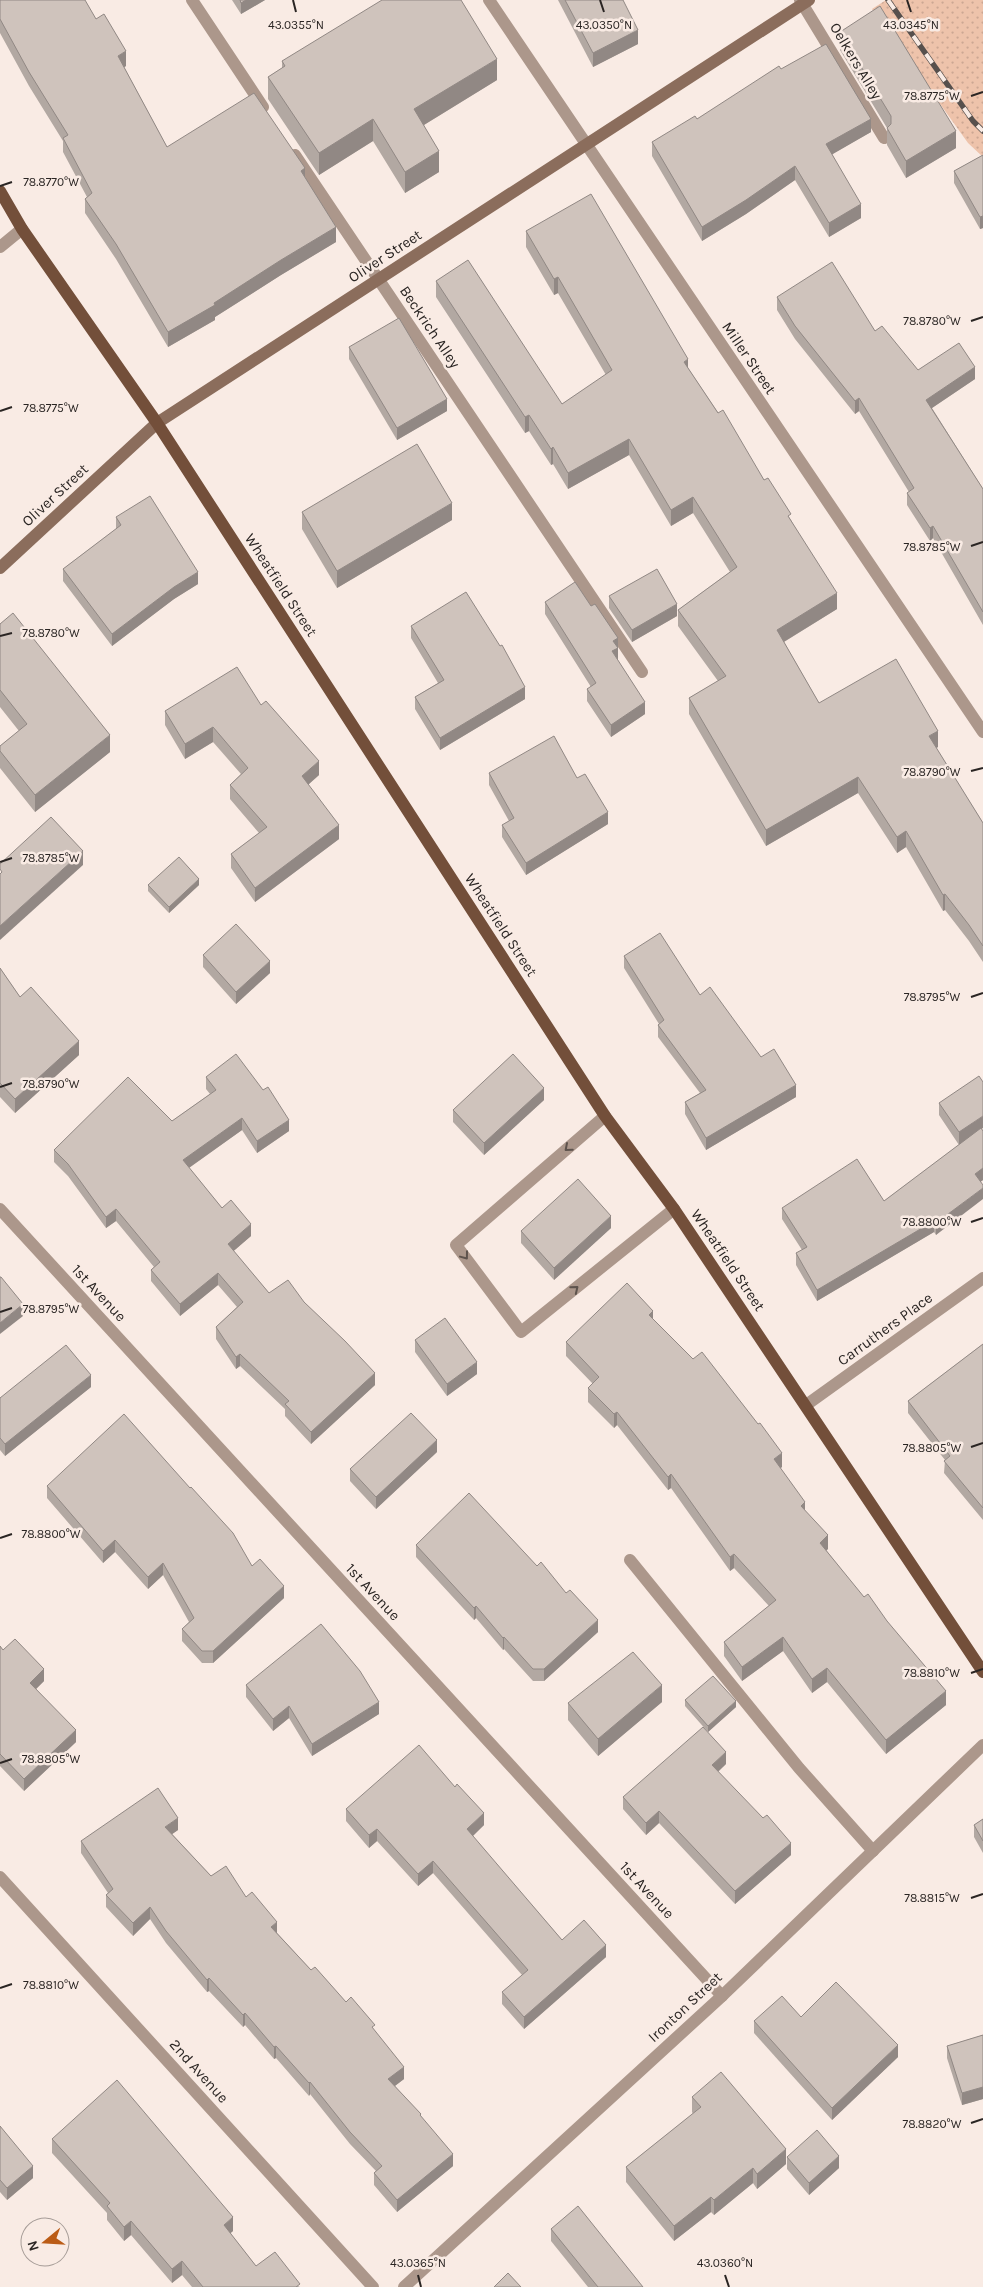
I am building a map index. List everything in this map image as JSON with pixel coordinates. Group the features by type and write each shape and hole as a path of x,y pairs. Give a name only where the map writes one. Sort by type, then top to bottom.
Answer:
{"main road":[{"name":"Wheatfield Street","path":"0,191 22,229 157,423 605,1116 674,1209 983,1672"}],"street":[{"path":"192,0 269,115"},
{"name":"Miller Street","path":"489,0 983,732"},
{"name":"Oliver Street","path":"0,568 157,423 586,145 804,1"},
{"name":"Oelkers Alley","path":"804,1 884,138"},
{"name":"Beckrich Alley","path":"290,148 642,672"},
{"path":"0,248 22,229"},
{"path":"605,1116 456,1245 521,1332 674,1209"},
{"name":"1st Avenue","path":"0,1209 722,1996"},
{"name":"Carruthers Place","path":"806,1405 983,1278"},
{"path":"630,1560 799,1768 873,1851"},
{"name":"Ironton Street","path":"404,2287 722,1996 983,1745"},
{"name":"2nd Avenue","path":"0,1876 373,2287"}],"shaded area":[{"path":"886,0 983,0 983,157 968,143 872,9"}],"building":[{"path":"0,0 85,0 96,19 104,14 126,51 118,56 167,147 254,93 305,168 301,171 336,227 214,303 215,305 168,332 116,244 85,199 92,193 63,138 68,135 29,72 0,19"},
{"path":"382,0 461,0 497,59 414,109 439,151 405,172 373,119 319,153 268,77 285,66 282,61"},
{"path":"565,0 623,0 638,30 593,53"},
{"path":"880,6 956,131 906,161 887,128 891,124 891,116 840,32"},
{"path":"826,44 871,119 826,144 861,204 829,223 795,166 746,200 702,227 652,142 695,116 697,119 779,66 781,69"},
{"path":"983,155 983,216 980,217 954,171"},
{"path":"591,194 688,359 684,362 718,413 723,410 764,480 768,478 791,514 788,516 837,593 777,630 819,703 896,659 938,731 929,736 983,823 983,946 945,894 943,895 906,831 897,837 858,777 766,830 689,698 726,676 678,610 737,567 693,497 671,510 629,439 568,473 553,447 551,449 529,415 525,417 436,281 468,260 562,404 612,370 558,277 554,279 526,231"},
{"path":"832,262 875,331 882,326 918,370 959,343 975,367 926,400 983,489 983,612 933,526 930,528 907,493 914,488 859,398 855,401 795,326 777,297"},
{"path":"399,318 447,399 397,428 349,347"},
{"path":"417,444 452,503 337,571 302,512"},
{"path":"150,496 198,572 174,587 112,634 63,569 121,525 116,517"},
{"path":"657,569 677,604 632,630 609,596"},
{"path":"575,582 591,606 595,604 618,638 613,641 618,648 612,651 645,702 611,725 587,689 596,683 545,602"},
{"path":"466,592 500,646 502,645 525,687 440,738 415,697 444,680 411,626"},
{"path":"13,613 110,735 35,795 0,751 0,746 27,724 0,690 0,624"},
{"path":"237,667 261,705 266,701 319,761 302,776 339,825 255,888 231,854 267,827 230,785 248,768 213,727 185,744 165,711"},
{"path":"554,736 577,778 585,774 608,812 526,863 502,825 514,818 489,773"},
{"path":"51,817 83,851 0,926 0,874 2,872 0,864"},
{"path":"179,857 199,879 169,907 148,885"},
{"path":"236,924 270,961 236,992 203,955"},
{"path":"660,933 700,995 710,987 761,1057 774,1049 796,1085 706,1138 685,1102 706,1090 658,1025 664,1020 624,956"},
{"path":"0,968 20,997 31,987 79,1041 15,1099 0,1083"},
{"path":"236,1054 263,1090 268,1087 289,1120 257,1141 242,1118 183,1160 222,1208 231,1200 251,1224 228,1244 269,1293 288,1280 304,1302 375,1373 311,1432 285,1404 289,1401 240,1354 236,1357 216,1327 243,1302 218,1273 180,1304 151,1270 160,1262 116,1209 106,1217 68,1164 54,1150 128,1077 172,1121 216,1090 206,1077"},
{"path":"513,1054 544,1088 484,1143 453,1110"},
{"path":"979,1076 983,1082 983,1116 959,1132 939,1103"},
{"path":"981,1128 983,1131 983,1168 975,1174 983,1188 936,1223 934,1221 817,1290 796,1253 807,1247 782,1208 857,1159 884,1201"},
{"path":"578,1179 611,1216 554,1268 521,1231"},
{"path":"0,1277 23,1304 0,1323"},
{"path":"627,1283 653,1311 649,1315 693,1359 702,1352 758,1424 760,1423 782,1453 774,1459 805,1502 801,1506 828,1535 820,1543 864,1597 868,1594 887,1621 946,1691 886,1740 827,1668 812,1679 783,1637 742,1667 724,1642 776,1600 734,1554 730,1557 671,1474 668,1477 617,1412 614,1414 588,1388 599,1377 566,1342"},
{"path":"445,1318 477,1362 447,1384 415,1340"},
{"path":"983,1344 983,1508 944,1461 950,1456 908,1401"},
{"path":"66,1345 91,1375 5,1444 0,1438 0,1398"},
{"path":"411,1413 437,1440 376,1497 350,1469"},
{"path":"124,1414 233,1533 252,1566 260,1559 284,1586 213,1651 202,1651 182,1629 194,1618 163,1563 148,1577 115,1540 103,1551 47,1486"},
{"path":"469,1493 537,1566 541,1562 566,1593 570,1590 598,1620 544,1669 533,1669 476,1606 474,1608 416,1545"},
{"path":"321,1624 360,1671 379,1702 312,1744 289,1706 273,1719 246,1685"},
{"path":"15,1639 44,1669 30,1683 76,1730 24,1779 0,1754 0,1646 3,1650"},
{"path":"633,1652 662,1685 598,1739 568,1703"},
{"path":"713,1676 736,1701 708,1726 685,1700"},
{"path":"703,1727 726,1752 712,1765 763,1818 767,1815 791,1843 735,1891 659,1811 646,1823 623,1797"},
{"path":"419,1745 455,1787 457,1784 484,1813 467,1829 562,1940 584,1920 606,1945 524,2017 502,1992 528,1970 433,1861 418,1874 377,1829 369,1835 346,1809"},
{"path":"158,1788 178,1818 165,1827 211,1876 226,1866 246,1897 252,1892 277,1922 271,1927 311,1970 315,1967 346,2002 351,1997 375,2025 372,2027 404,2067 388,2079 421,2114 453,2154 397,2200 374,2173 382,2166 350,2132 310,2082 276,2046 274,2047 245,2013 243,2015 209,1978 207,1980 166,1931 150,1907 133,1923 106,1895 113,1889 81,1841"},
{"path":"983,1819 983,1841 974,1825"},
{"path":"836,1982 898,2045 832,2108 754,2021 782,1996 801,2017"},
{"path":"983,2035 983,2087 962,2093 947,2046"},
{"path":"721,2072 786,2149 757,2174 753,2168 714,2200 711,2197 674,2226 626,2167 701,2107 692,2097"},
{"path":"117,2080 233,2217 224,2225 256,2266 275,2252 300,2284 296,2287 203,2287 182,2261 172,2269 131,2221 124,2227 107,2206 110,2203 52,2139"},
{"path":"0,2126 33,2166 7,2188 0,2180"},
{"path":"817,2130 839,2156 809,2183 787,2157"},
{"path":"578,2206 643,2287 598,2287 551,2229"},
{"path":"508,2273 521,2287 494,2287"}],"railway":[{"path":"888,0 973,121 983,131"}]}
